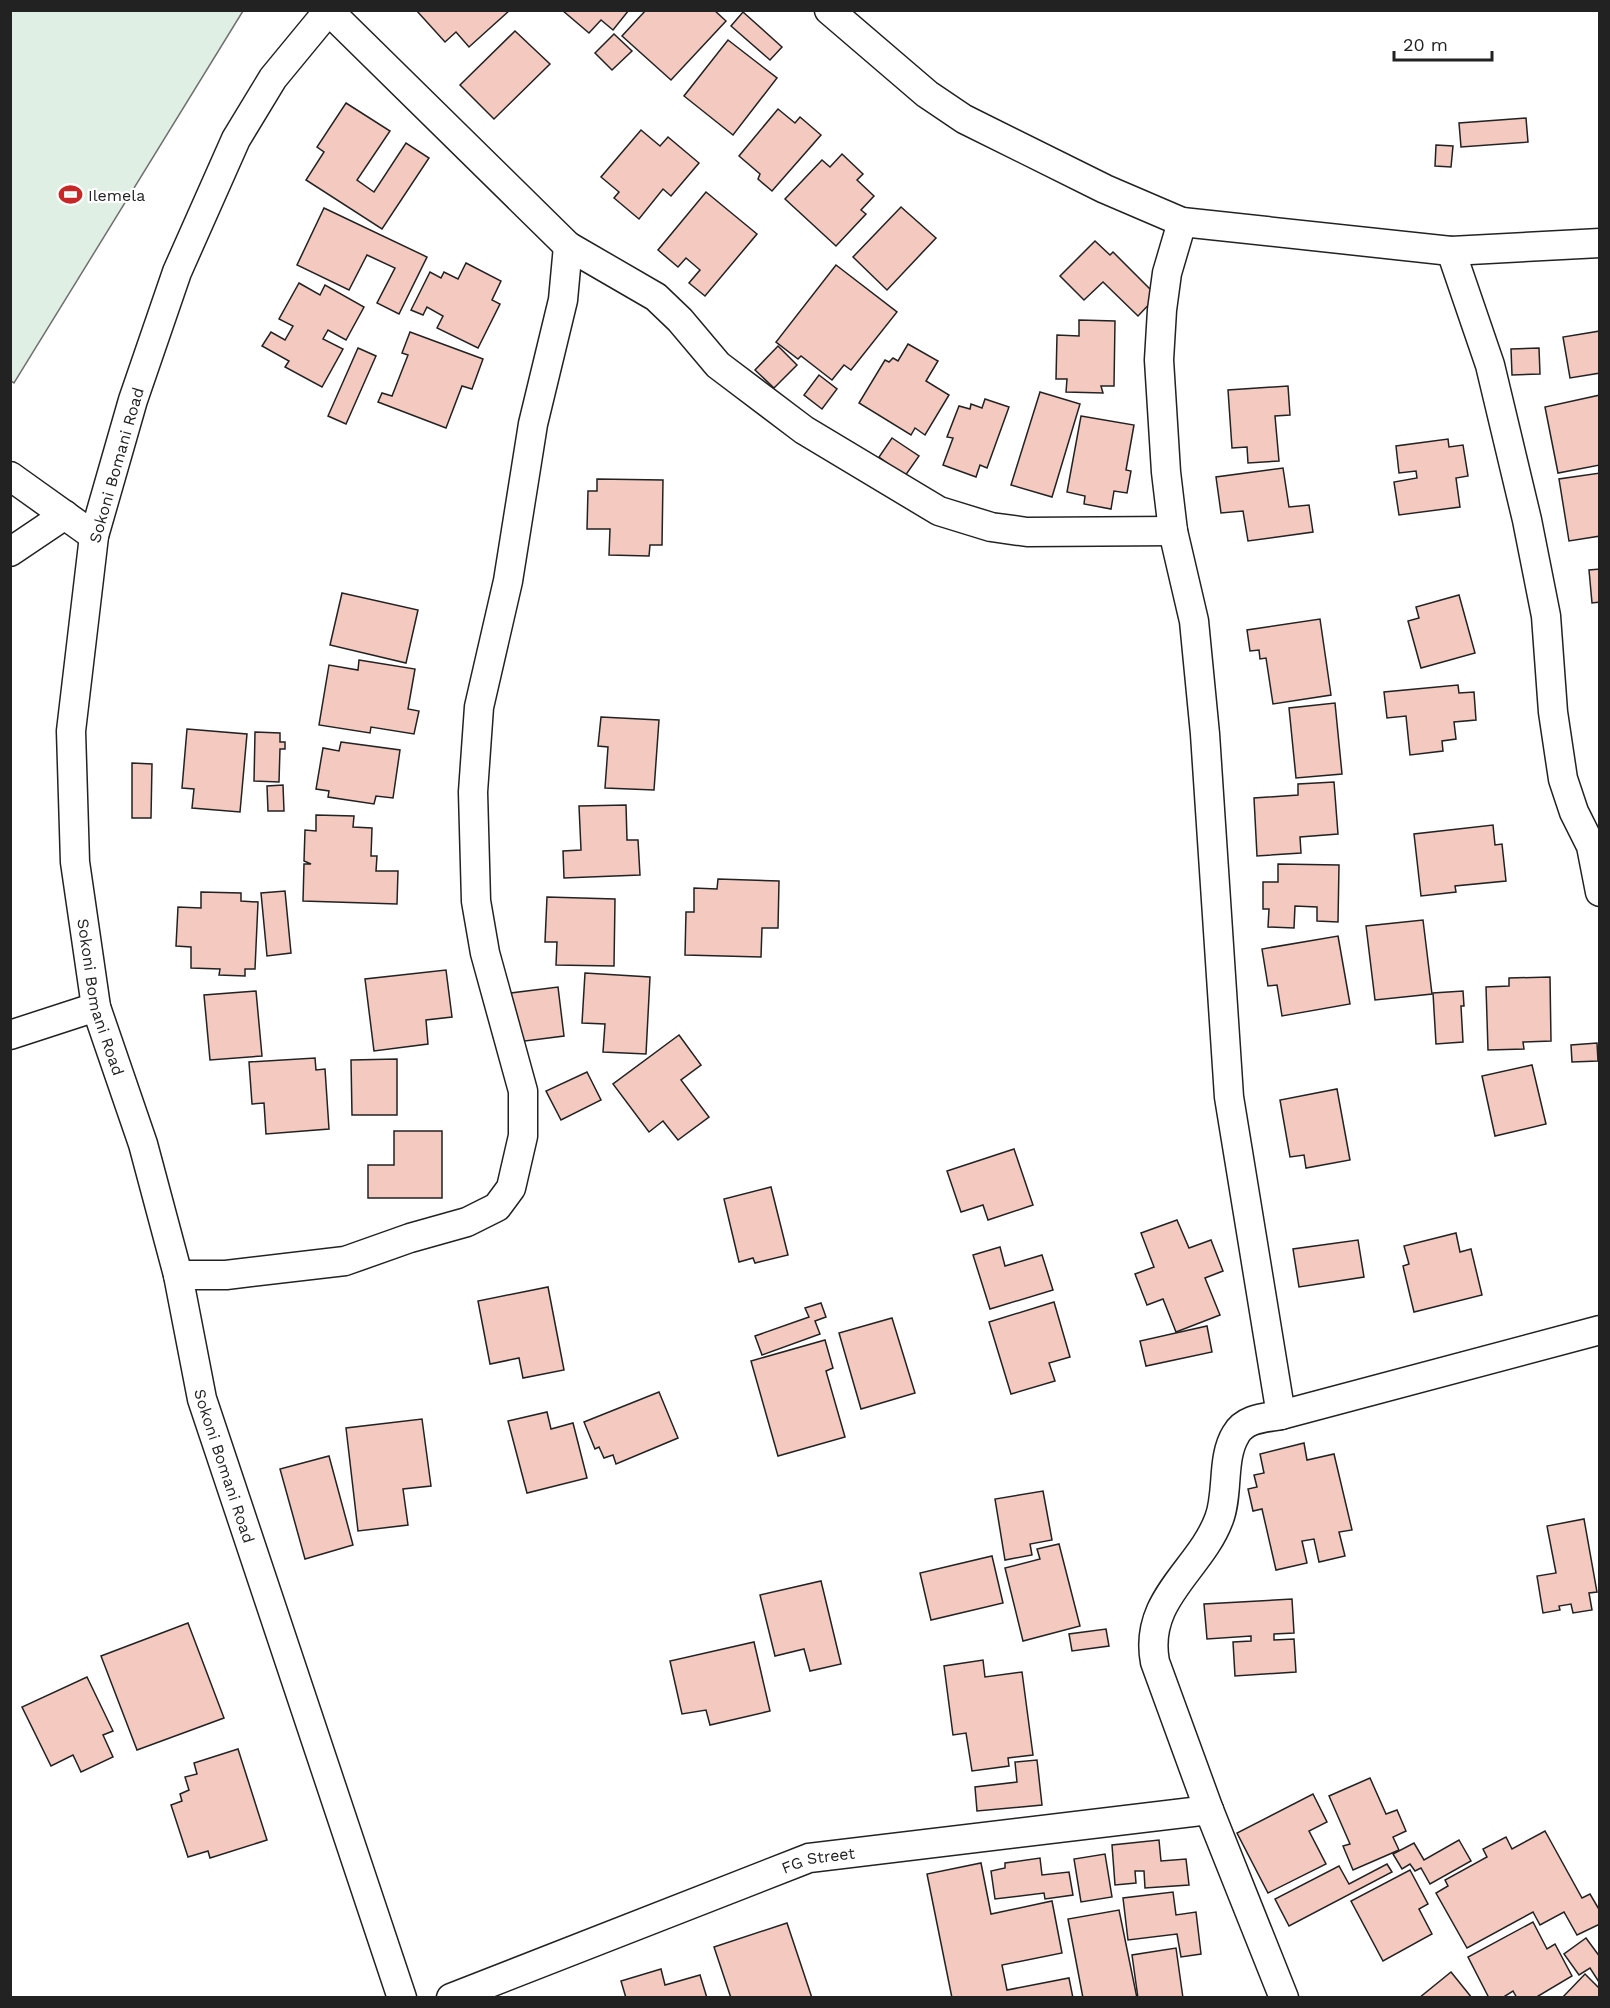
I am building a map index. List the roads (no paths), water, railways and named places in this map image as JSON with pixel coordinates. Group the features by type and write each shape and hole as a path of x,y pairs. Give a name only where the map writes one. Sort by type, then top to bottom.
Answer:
{"street":[{"path":"329,10 568,246 656,297 680,320 718,365 804,430 939,511 991,527 1027,532 1173,531"},
{"name":"Sokoni Bomani Road","path":"329,10 273,78 236,139 181,262 133,400 94,536 71,731 75,862 96,1007 143,1144 178,1275 202,1399 402,1998"},
{"path":"829,10 927,94 964,119 1105,189 1182,222 1451,251 1599,243"},
{"path":"1182,222 1163,301 1159,360 1166,472 1173,531 1194,621 1204,722 1229,1097 1281,1415"},
{"path":"178,1275 226,1275 345,1261 410,1238 467,1222 497,1207 511,1188 523,1136 523,1092 483,943 476,901 473,792 479,707 508,581 533,424 563,300 568,246"},
{"path":"1451,251 1490,365 1527,520 1546,616 1553,712 1563,779 1574,812 1591,846 1599,891"},
{"path":"10,476 94,536"},
{"path":"10,552 65,515"},
{"path":"10,1035 96,1007"},
{"path":"1284,1998 1209,1810 1155,1662 1151,1642 1164,1604 1219,1520 1226,1493 1228,1458 1236,1433 1252,1420 1281,1415 1599,1330"},
{"name":"FG Street","path":"451,1998 809,1858 1209,1810"}],"place":[{"name":"Ilemela","path":"70,195"}]}
